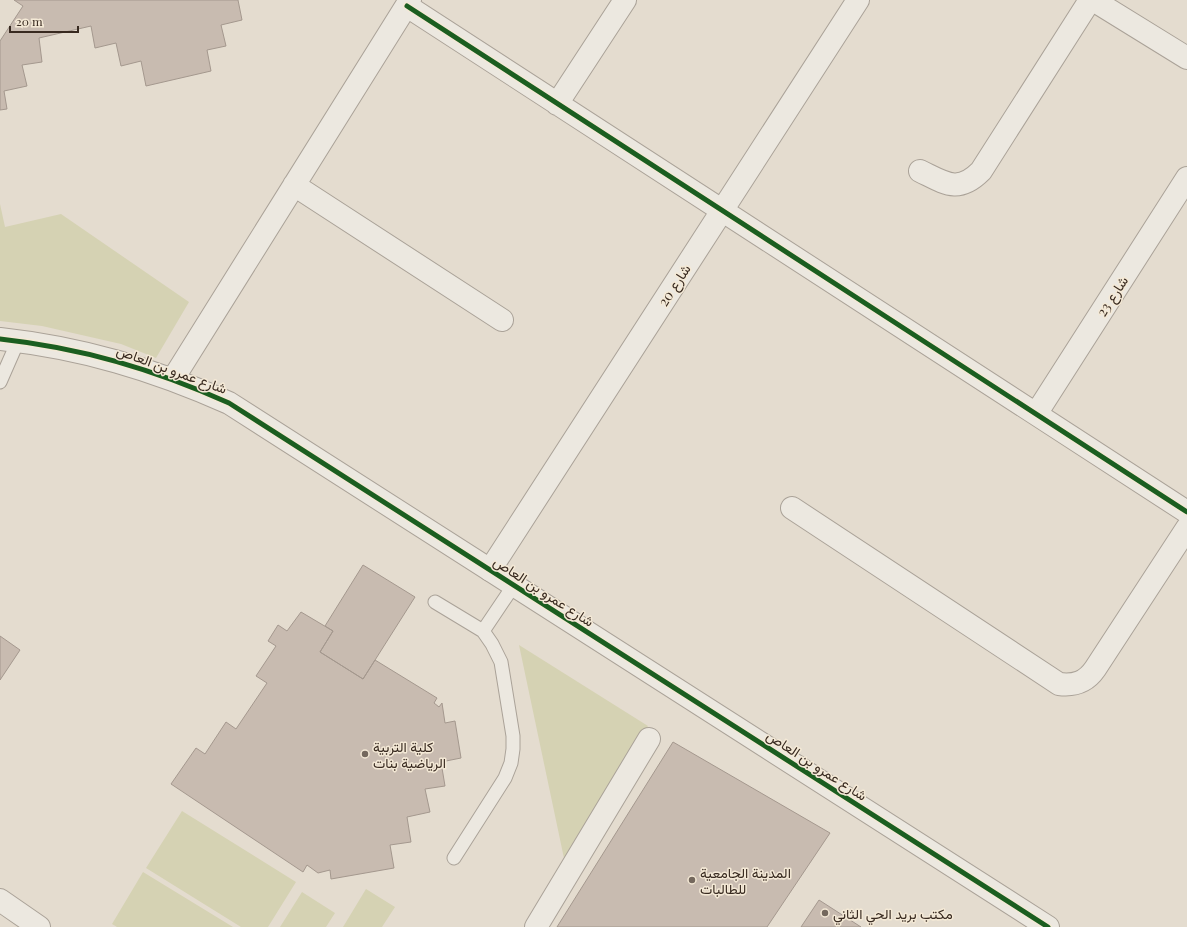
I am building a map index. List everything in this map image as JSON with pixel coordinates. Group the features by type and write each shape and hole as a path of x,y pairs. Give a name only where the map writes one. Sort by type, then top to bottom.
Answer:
{"street":[{"path":"557,104 625,0"},
{"name":"شارع 20","path":"490,570 858,0"},
{"path":"920,171 948,185 967,182 975,177 1092,0 1187,58"},
{"path":"173,379 408,3 557,104 1187,512"},
{"name":"شارع 23","path":"1036,414 1187,178"},
{"path":"294,185 502,320"},
{"name":"شارع عمرو بن العاص","path":"9,340 70,349 111,359 173,379 229,403 1048,927"},
{"path":"792,508 1059,684 1068,686 1084,681 1095,669 1187,528"},
{"path":"536,927 649,739"},
{"path":"0,900 40,927"}],"lane":[{"path":"0,382 9,340"},
{"path":"483,631 514,585"},
{"path":"435,602 483,631 492,644 501,662 513,736 511,762 505,778 454,858"}],"shaded area":[{"path":"0,204 5,227 61,214 189,302 156,358 121,344 42,326 0,321"},
{"path":"519,645 648,726 565,863"},
{"path":"182,811 296,882 268,927 241,927 146,868"},
{"path":"143,872 233,927 117,927 112,924"},
{"path":"366,889 395,907 382,927 343,927"},
{"path":"302,892 335,913 326,927 280,927"}],"building":[{"path":"14,0 238,0 242,20 221,25 226,46 207,50 211,71 146,86 141,61 121,66 116,43 95,48 91,26 39,38 42,62 22,65 27,86 4,91 7,109 0,110 0,41 23,6"},
{"path":"363,565 415,597 363,679 320,652 333,631 325,626"},
{"path":"301,612 333,631 320,652 363,679 375,660 437,698 434,703 439,707 442,703 445,723 455,721 461,758 441,762 445,786 425,789 430,812 407,817 411,842 390,845 394,868 331,879 330,870 318,873 307,865 303,872 171,784 196,748 205,754 226,722 236,729 267,683 256,676 276,646 268,641 278,625 287,631"},
{"path":"0,636 20,650 0,680"},
{"name":"المدينة الجامعية للطالبات","path":"673,742 830,833 767,927 557,927"},
{"name":"مكتب بريد الحي الثاني","path":"819,900 861,927 801,927"}],"cycle path":[{"path":"407,6 1187,512"},
{"path":"0,339 60,348 117,362 173,380 229,403 1048,927"}],"place":[{"name":"كلية التربية الرياضية بنات","path":"365,754"},
{"name":"المدينة الجامعية للطالبات","path":"692,880"},
{"name":"مكتب بريد الحي الثاني","path":"825,913"}]}
